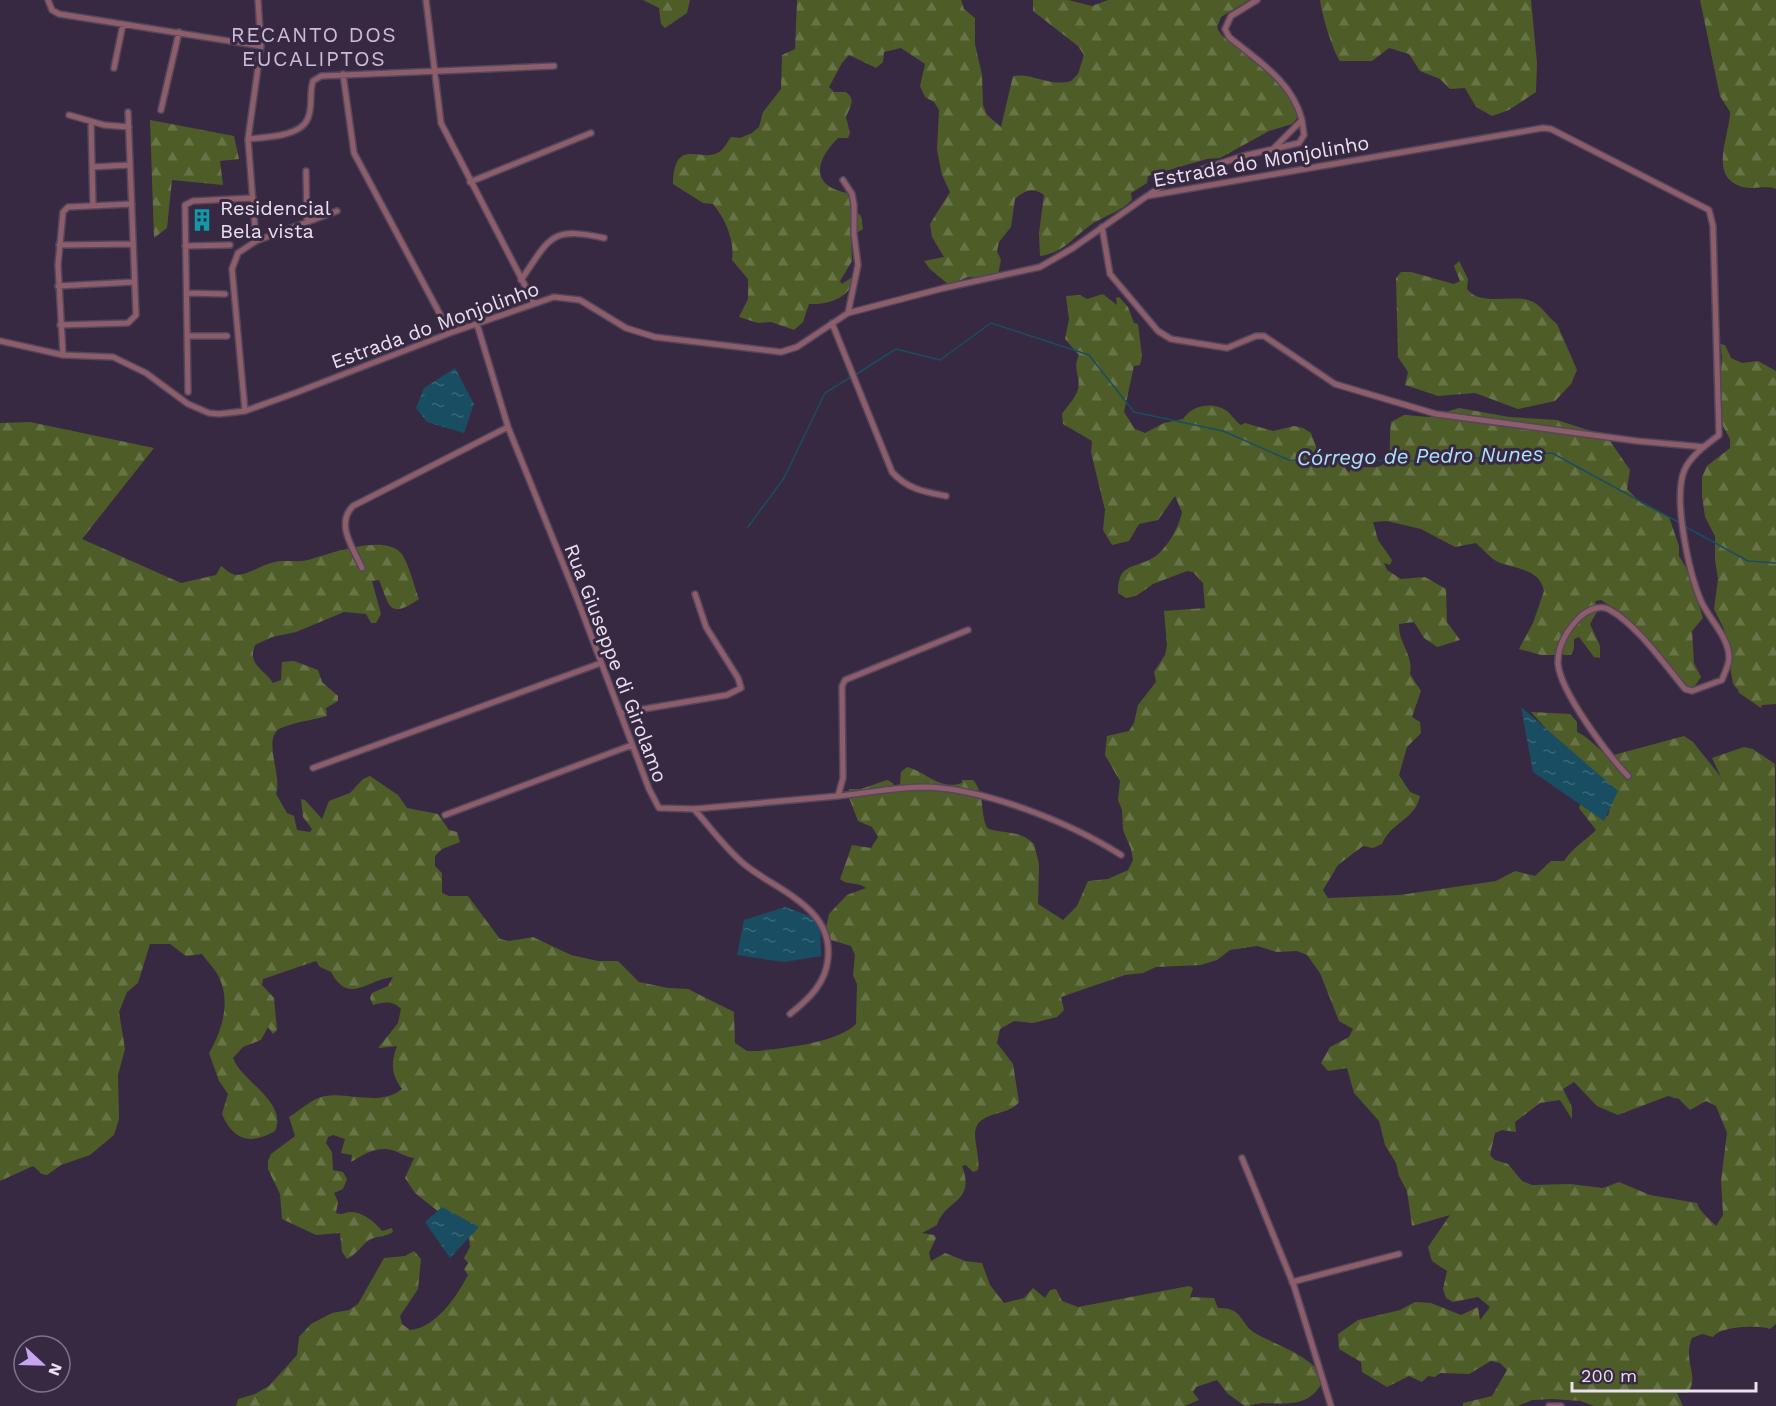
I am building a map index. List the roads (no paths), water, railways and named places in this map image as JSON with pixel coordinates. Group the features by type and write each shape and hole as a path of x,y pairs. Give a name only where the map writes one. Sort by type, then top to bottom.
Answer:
{"street":[{"path":"48,0 52,10 261,46"},
{"path":"256,241 248,139 261,46 258,0"},
{"path":"426,0 441,123 534,303"},
{"path":"1147,196 1172,179 1243,156 1295,145 1303,140 1302,120 1288,88 1229,37 1225,29 1231,16 1257,0"},
{"path":"114,68 123,24"},
{"path":"161,110 179,32"},
{"path":"248,139 299,128 308,120 313,81 321,76 554,66"},
{"path":"343,74 354,153 450,333"},
{"path":"60,325 131,321 136,315 128,112"},
{"path":"69,115 91,122 129,127"},
{"path":"1273,149 1302,120"},
{"path":"91,122 93,206"},
{"name":"Estrada do Monjolinho","path":"0,341 63,355 113,357 146,373 188,404 209,413 245,411 450,333 554,297 572,297 626,328 655,337 781,352 798,346 848,314 944,288 1040,267 1147,196 1543,128 1551,129 1709,210 1713,226 1719,435 1704,447"},
{"path":"470,182 591,133"},
{"path":"92,167 130,165"},
{"path":"306,171 308,222"},
{"path":"843,180 852,194 854,205 858,265 848,314"},
{"path":"188,392 184,208 190,201 253,198"},
{"path":"63,355 58,285 59,245 64,210 68,207 132,204"},
{"path":"245,411 232,269 238,253 256,241 337,211"},
{"path":"1102,227 1110,274 1158,331 1171,339 1227,348 1256,336 1264,336 1335,384 1436,414 1637,441 1704,447"},
{"path":"521,280 546,245 557,236 572,232 604,238"},
{"path":"59,245 133,244"},
{"path":"185,246 230,245"},
{"path":"58,285 135,282"},
{"path":"187,293 225,294"},
{"path":"832,323 892,472 899,480 916,490 946,496"},
{"name":"Rua Giuseppe di Girolamo","path":"477,324 508,427 657,806 663,809 694,809 923,787 965,792 1068,825 1094,837 1121,855"},
{"path":"187,336 227,336"},
{"path":"362,568 344,526 344,518 353,506 508,427"},
{"path":"1628,776 1606,753 1562,677 1558,663 1560,647 1574,623 1583,614 1599,607 1608,608 1644,641 1685,689 1692,691 1722,680 1730,658 1722,635 1696,589 1683,521 1681,494 1684,472 1704,447"},
{"path":"620,713 727,695 741,688 738,678 706,627 694,594"},
{"path":"838,796 843,778 842,686 844,680 968,630"},
{"path":"313,768 601,663"},
{"path":"445,815 632,745"},
{"path":"694,809 743,863 809,910 823,923 829,951 825,974 810,997 790,1014"},
{"path":"1242,1158 1292,1282 1330,1406"},
{"path":"1292,1282 1399,1254"},
{"path":"1549,1406 1561,1406"}],"water":[{"path":"455,368 474,404 464,433 427,422 416,408 424,388"},
{"path":"1521,707 1618,791 1604,821 1533,772"},
{"path":"785,907 820,920 821,956 784,962 737,955 744,920"},
{"path":"442,1207 479,1227 450,1258 425,1222"}],"waterway":[{"name":"Córrego de Pedro Nunes","path":"855,375 896,349 940,360 991,323 1089,355 1134,412 1223,431 1289,460 1432,461 1552,453 1680,523"},
{"name":"Córrego de Pedro Nunes","path":"748,527 784,478 825,393 851,377"},
{"name":"Córrego de Pedro Nunes","path":"1684,526 1748,561 1776,563"}],"place":[{"name":"Residencial Bela vista","path":"202,220"}],"district":[{"name":"RECANTO DOS EUCALIPTOS","path":"314,47"}]}
